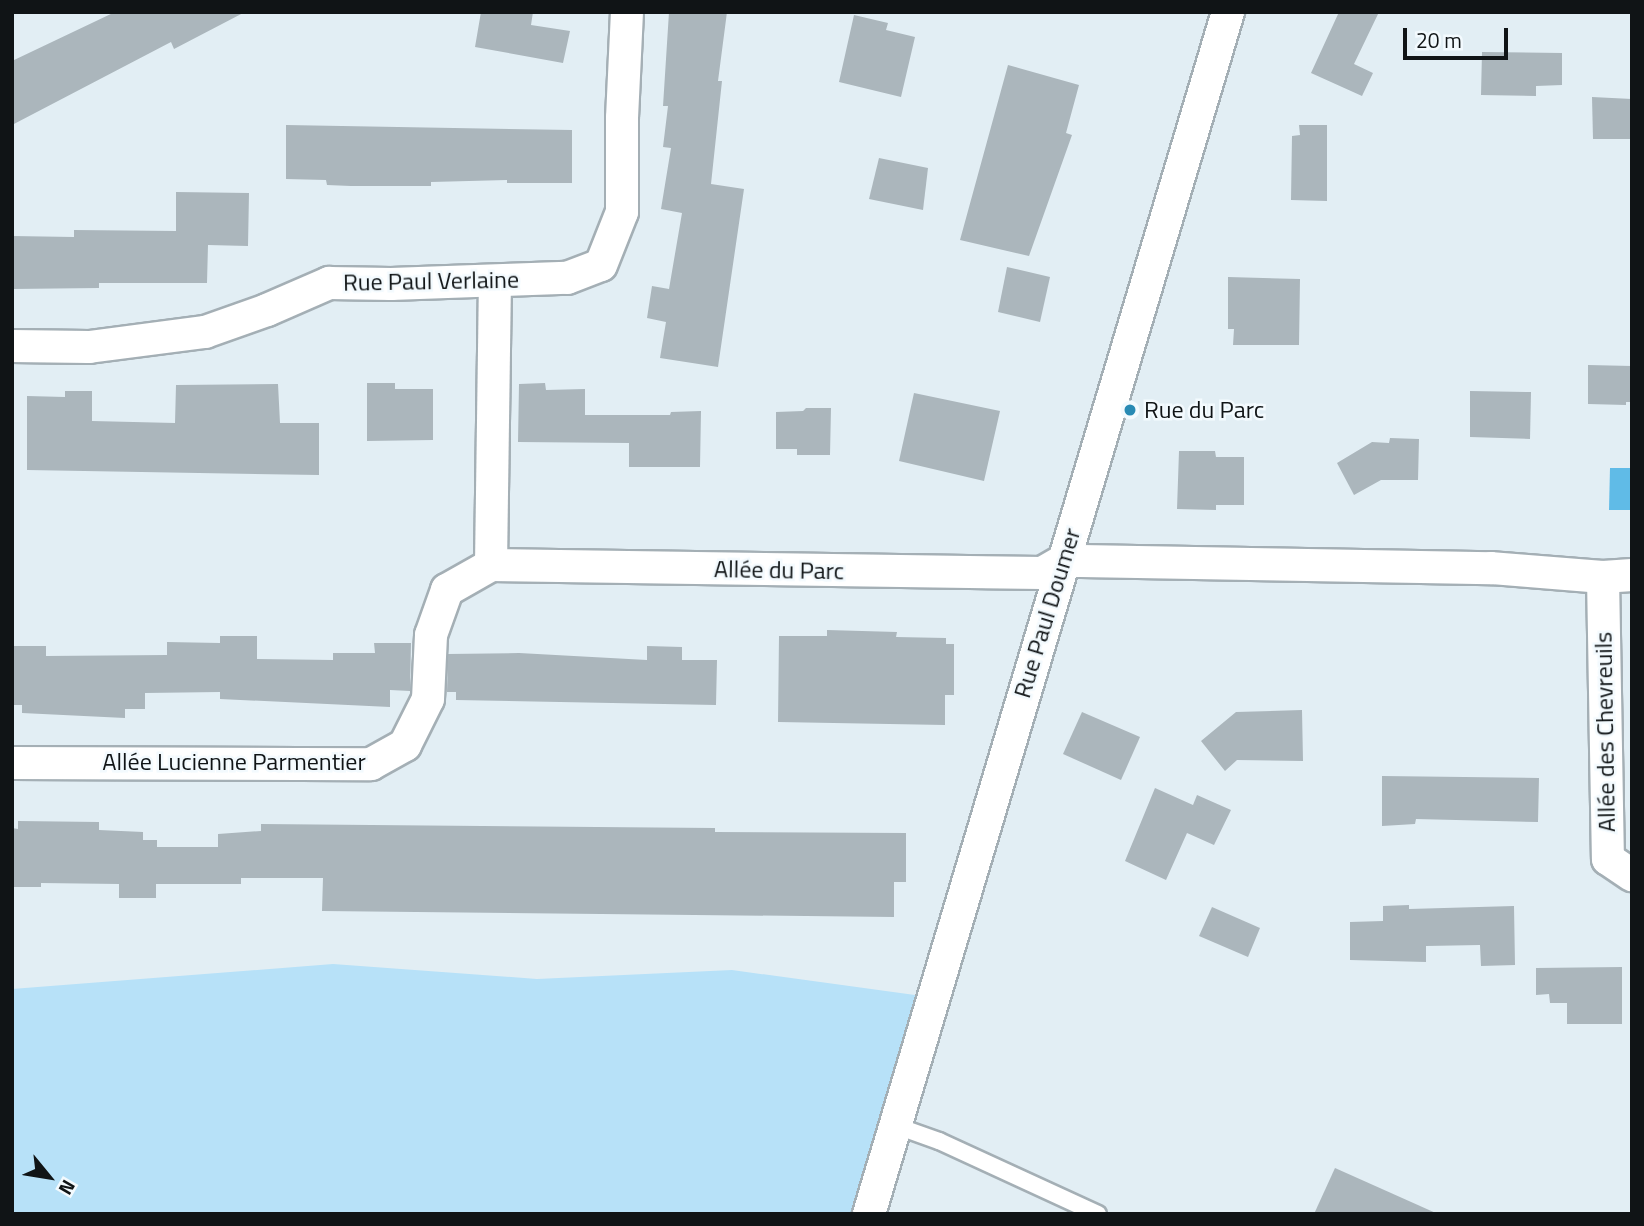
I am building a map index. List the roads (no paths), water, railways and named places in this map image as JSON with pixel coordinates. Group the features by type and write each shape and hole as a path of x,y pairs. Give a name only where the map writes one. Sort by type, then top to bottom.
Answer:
{"street":[{"name":"Rue Paul Verlaine","path":"12,346 89,347 205,332 267,310 329,283 495,282 567,278 601,265 622,212 622,118 627,12"},
{"name":"Rue Paul Doumer","path":"869,1214 1228,12"},
{"path":"491,565 495,282"},
{"path":"1063,561 1491,568 1617,576"},
{"name":"Allée du Parc","path":"491,565 1041,573 1063,561"},
{"name":"Allée Lucienne Parmentier","path":"12,763 371,764 405,745 428,699 430,635 447,590 491,565"},
{"name":"Allée des Chevreuils","path":"1617,576 1608,859 1632,875"}],"lane":[{"path":"894,1125 939,1141 1098,1214"}],"water":[{"path":"1610,468 1631,468 1630,510 1609,510"}],"place":[{"name":"Rue du Parc","path":"1130,410"}]}
